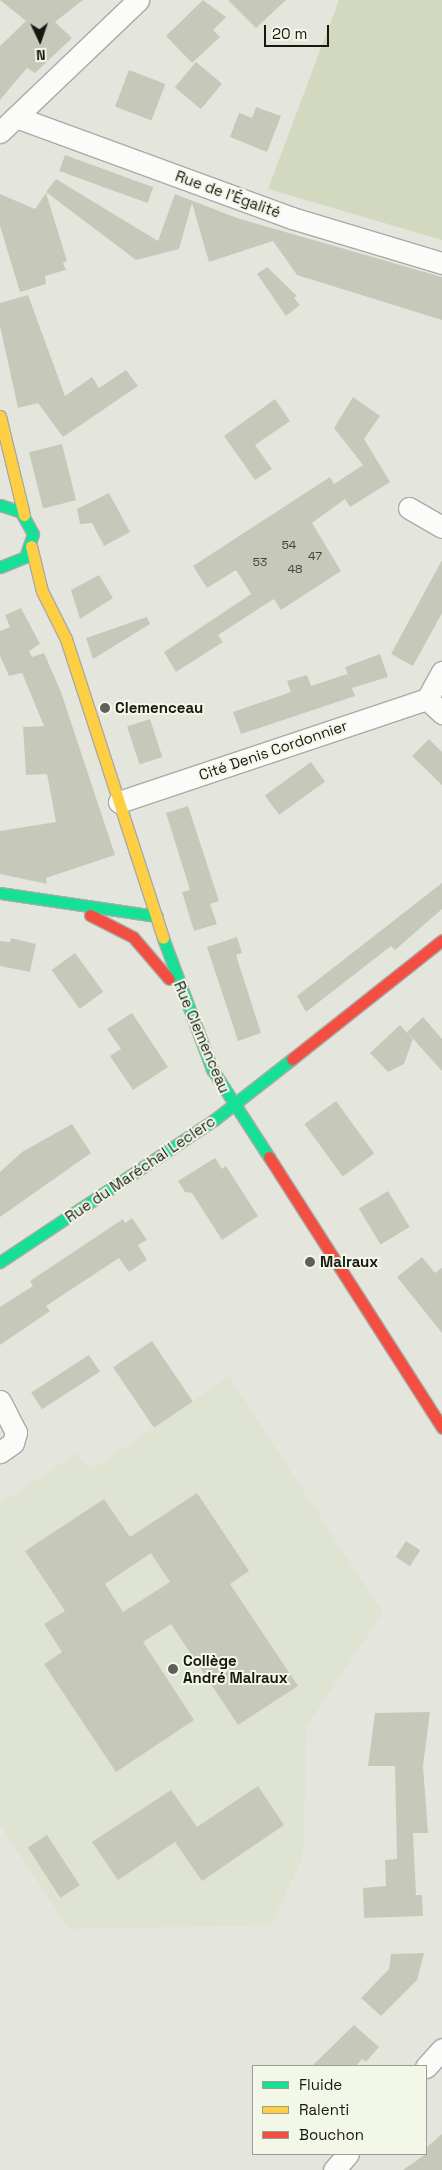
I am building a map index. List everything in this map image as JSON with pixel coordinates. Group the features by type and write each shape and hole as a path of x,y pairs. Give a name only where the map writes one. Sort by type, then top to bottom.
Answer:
{"street":[{"path":"0,132 138,0"},
{"name":"Rue de l'Égalité","path":"16,117 292,218 442,262"},
{"path":"0,417 0,477"},
{"name":"Rue Clemenceau","path":"0,417 24,515 32,529 32,546 48,606 66,639 186,1004 233,1106 442,1427"},
{"path":"0,505 24,515"},
{"path":"409,508 442,527"},
{"path":"0,568 18,562 32,546"},
{"path":"0,568 10,576"},
{"name":"Rue Clemenceau","path":"26,588 48,606"},
{"name":"Cité Denis Cordonnier","path":"119,802 435,706 442,672"},
{"path":"96,910 129,892 140,867"},
{"path":"0,893 70,907 157,919"},
{"path":"70,907 122,930 154,957 186,1004"},
{"path":"122,930 138,931 157,919"},
{"name":"Rue du Maréchal Leclerc","path":"0,1262 233,1106 442,940"},
{"path":"0,1402 16,1432 13,1443 0,1452"},
{"path":"427,2066 442,2049"},
{"path":"334,2170 347,2155"}],"shaded area":[{"path":"339,0 442,0 442,240 268,189"},
{"name":"Collège André Malraux","path":"229,1376 383,1613 307,1726 303,1857 271,1925 69,1929 0,1825 0,1504 77,1453 90,1471"}],"building":[{"path":"0,0 83,0 55,22 72,38 35,73 27,68 0,100 0,46 26,21"},
{"path":"203,0 226,17 213,30 220,37 192,63 166,36"},
{"path":"228,0 286,0 256,28"},
{"path":"196,62 222,84 201,109 175,87"},
{"path":"129,70 165,84 151,120 115,106"},
{"path":"256,107 281,116 267,152 230,137 239,113 252,118"},
{"path":"65,155 153,187 148,203 59,171"},
{"path":"56,179 158,241 175,194 237,218 442,277 442,320 297,275 273,241 209,262 192,203 179,249 136,260 46,192"},
{"path":"46,193 67,261 63,263 66,270 45,276 46,284 20,292 0,226 0,194 35,209"},
{"path":"267,267 297,296 294,298 300,305 286,316 257,274"},
{"path":"28,295 65,396 92,377 99,388 126,370 138,386 63,437 38,403 18,408 0,326 0,303"},
{"path":"353,397 380,416 364,439 390,482 350,507 345,499 312,523 341,571 281,610 274,599 218,635 223,642 176,672 164,652 251,594 236,570 207,588 193,566 330,477 334,484 363,465 334,428"},
{"path":"275,399 290,421 255,445 272,469 255,480 224,436"},
{"path":"62,444 76,500 43,509 29,452"},
{"path":"109,493 130,532 104,546 92,523 80,524 77,509"},
{"path":"442,560 442,613 413,666 391,654"},
{"path":"99,575 113,598 80,619 71,590"},
{"path":"21,608 40,644 29,651 32,657 44,653 61,692 115,855 46,878 47,884 0,874 0,831 56,822 47,774 26,775 23,727 44,726 22,673 9,676 0,656 0,631 10,627 5,615"},
{"path":"147,617 150,624 93,659 86,638"},
{"path":"380,654 388,677 352,688 355,696 241,734 233,712 291,692 287,681 307,675 311,686 347,674 350,681 345,667"},
{"path":"150,719 162,757 140,764 127,726"},
{"path":"429,739 442,752 442,785 412,756"},
{"path":"311,762 325,781 279,815 265,796"},
{"path":"188,806 219,901 210,904 217,924 194,931 182,892 190,890 166,813"},
{"path":"442,883 442,909 395,950 391,946 306,1012 297,996"},
{"path":"237,937 242,953 236,955 261,1033 238,1041 207,947"},
{"path":"11,938 36,944 30,972 0,966 0,941 10,942"},
{"path":"75,953 103,992 80,1009 52,970"},
{"path":"132,1013 168,1067 133,1090 110,1056 121,1049 107,1029"},
{"path":"423,1017 442,1039 442,1071 407,1032"},
{"path":"400,1025 413,1039 404,1064 388,1072 370,1053"},
{"path":"336,1101 374,1154 343,1177 304,1124"},
{"path":"72,1124 91,1153 0,1217 0,1172 22,1152"},
{"path":"215,1158 222,1169 226,1166 258,1216 222,1240 192,1193 185,1192 178,1181"},
{"path":"388,1191 410,1227 380,1245 359,1209"},
{"path":"132,1218 147,1240 138,1245 147,1260 129,1272 119,1258 46,1306 50,1311 0,1345 0,1307 33,1286 30,1281 123,1219 125,1223"},
{"path":"422,1257 435,1273 442,1268 442,1333 397,1277"},
{"path":"152,1341 193,1402 154,1428 113,1367"},
{"path":"89,1355 100,1372 42,1409 31,1393"},
{"path":"197,1493 249,1571 230,1584 298,1686 238,1725 171,1624 143,1642 194,1720 116,1772 44,1664 62,1652 44,1624 65,1611 25,1551 104,1499 130,1537","holes":["151,1553 170,1582 123,1612 105,1584"]},
{"path":"406,1541 420,1550 410,1566 396,1557"},
{"path":"430,1712 423,1766 428,1833 413,1833 416,1895 422,1895 423,1916 364,1918 363,1888 386,1886 385,1860 397,1859 395,1766 368,1766 375,1713"},
{"path":"258,1786 284,1825 202,1881 175,1842 118,1880 92,1842 171,1790 197,1827"},
{"path":"47,1835 80,1885 60,1898 28,1848"},
{"path":"424,1953 417,1980 381,2016 361,1998 389,1969 391,1954"},
{"path":"354,2025 379,2047 366,2062 362,2059 357,2065 313,2065"},
{"path":"442,2134 442,2170 403,2170 427,2155 427,2147"}],"traffic: fast":[{"path":"0,505 21,512 33,534 25,557 0,567"},
{"path":"0,893 156,916"},
{"path":"163,938 212,1069 269,1157"},
{"path":"0,1262 214,1120 292,1059"}],"traffic: slow":[{"path":"0,416 24,515"},
{"path":"31,546 42,591 66,639 163,938"}],"traffic: jam":[{"path":"90,915 133,937 169,979"},
{"path":"292,1059 442,940"},
{"path":"269,1157 442,1427"}],"place":[{"name":"Clemenceau","path":"105,708"},
{"name":"Malraux","path":"310,1262"},
{"name":"Collège André Malraux","path":"173,1669"}]}
